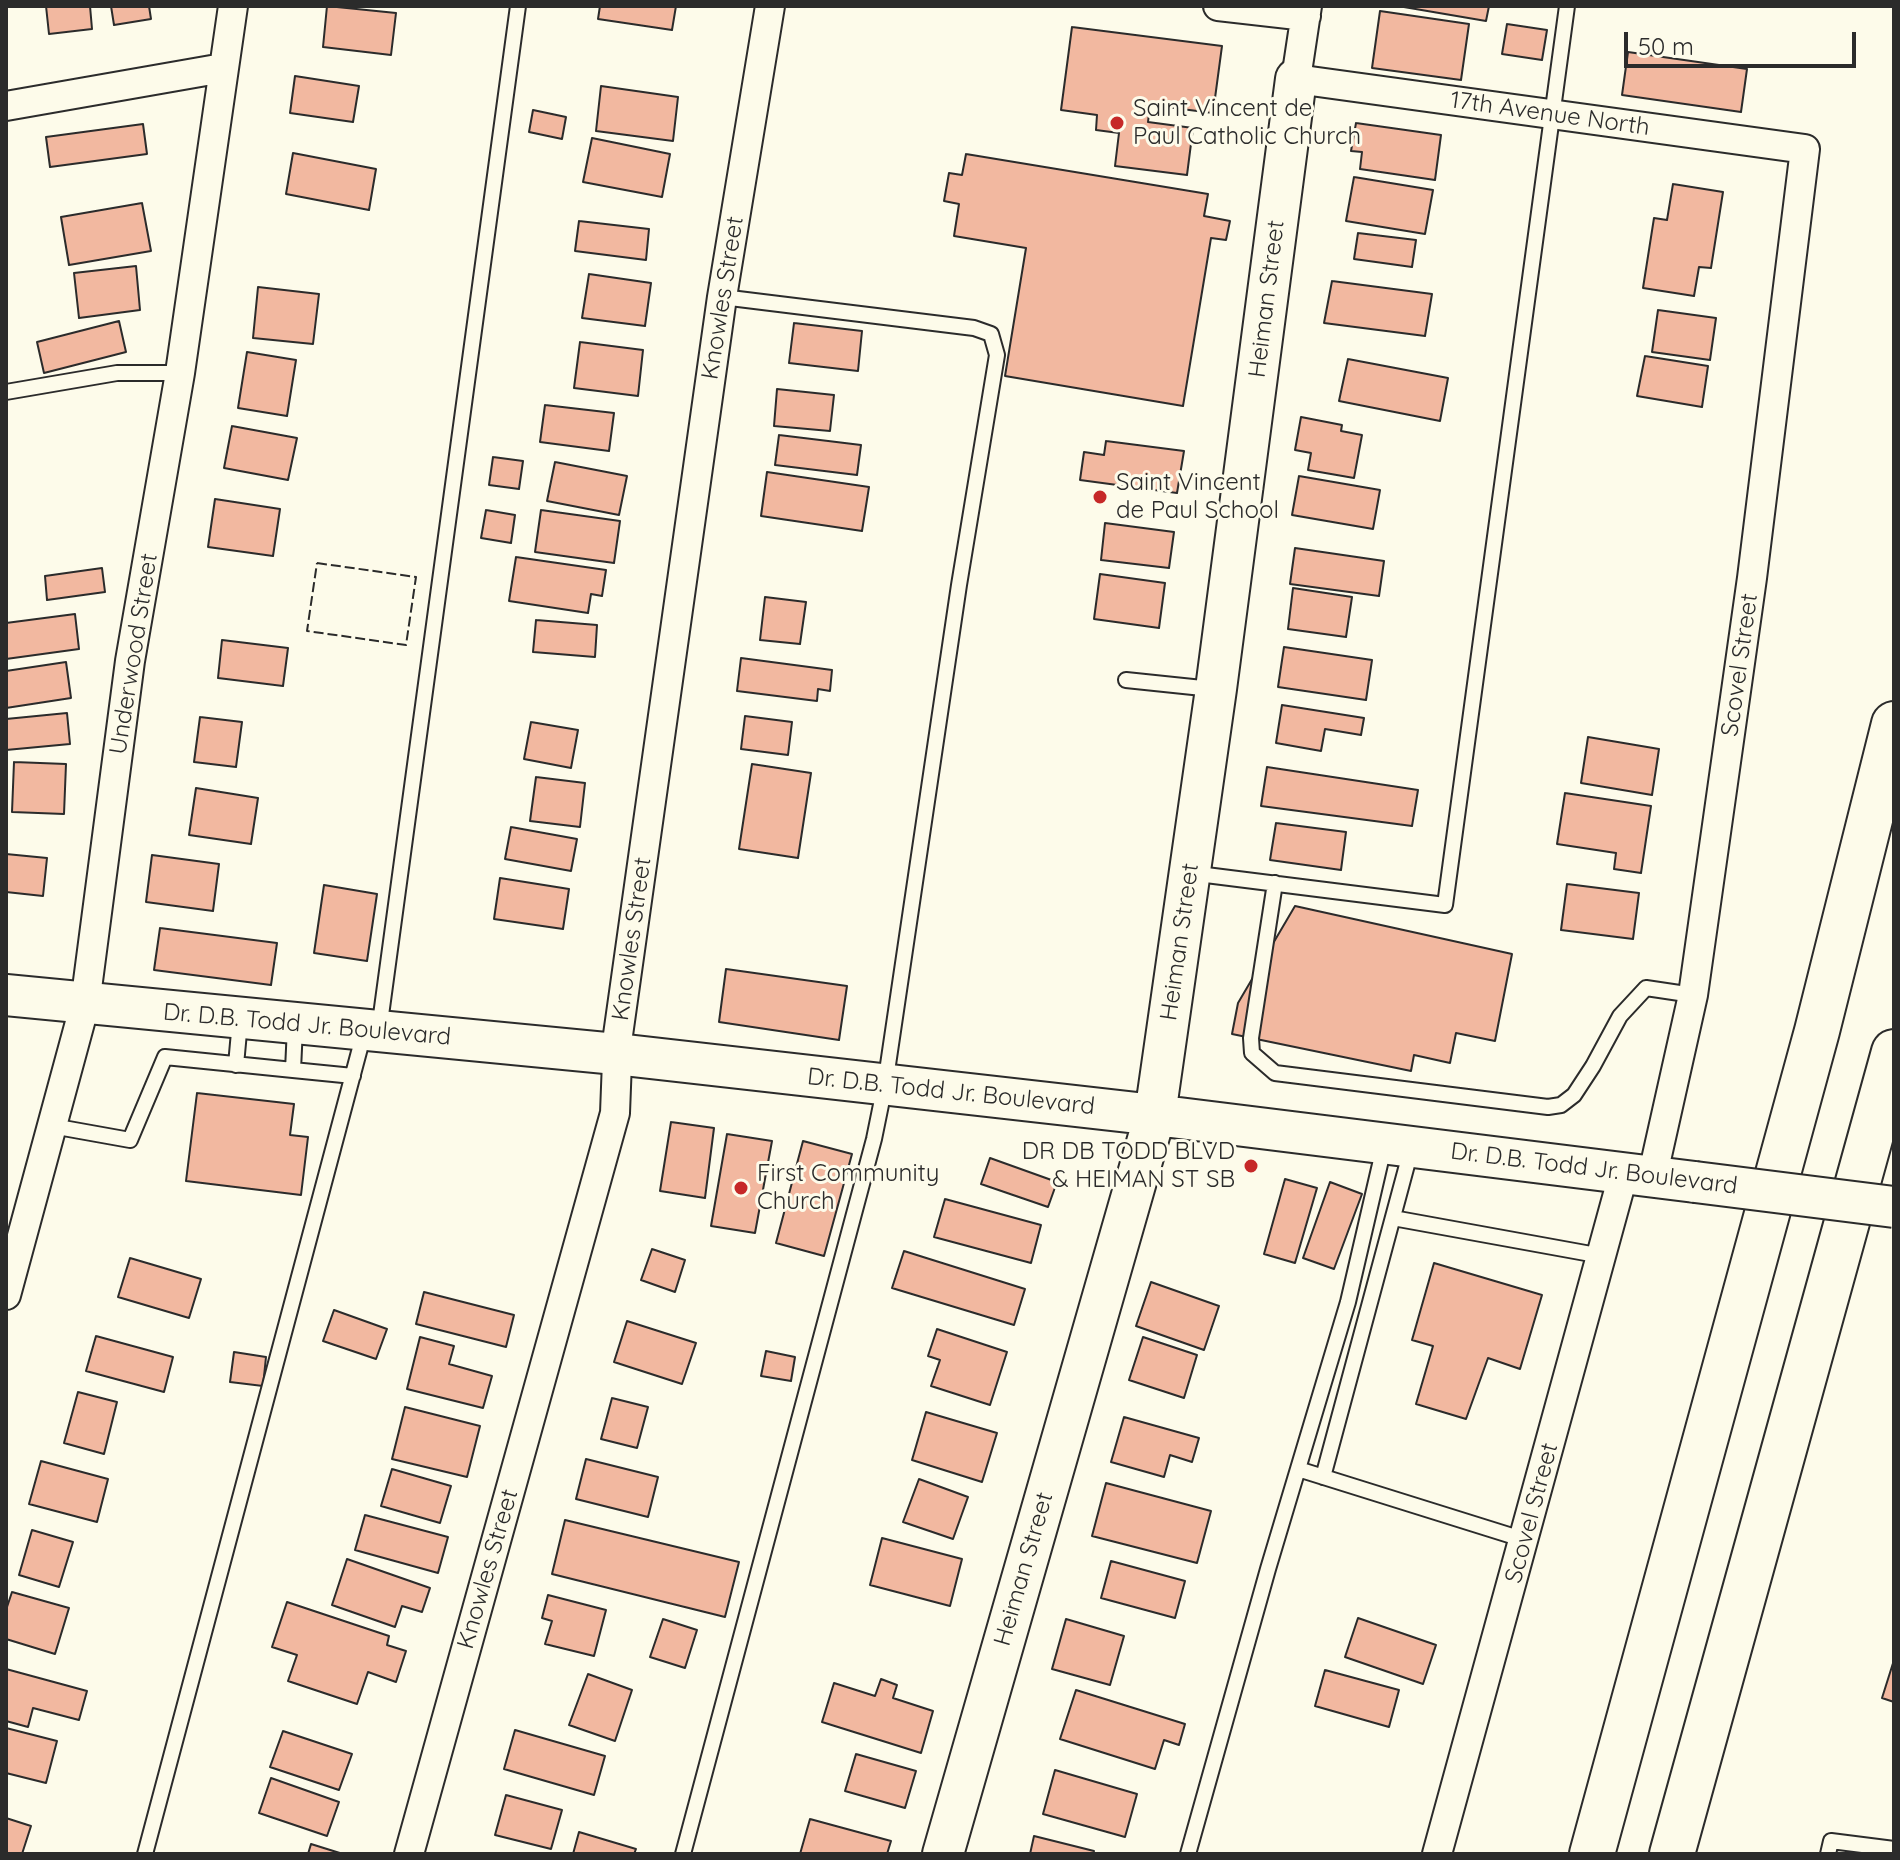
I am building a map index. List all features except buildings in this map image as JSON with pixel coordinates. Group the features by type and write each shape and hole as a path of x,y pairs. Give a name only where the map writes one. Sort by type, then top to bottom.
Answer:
{"highway":[{"path":"1592,1854 1817,1031 1894,724"},
{"path":"1672,1854 1894,1052"}],"main road":[{"name":"Heiman Street","path":"943,1854 1155,1115 1216,689 1296,79"},
{"name":"Dr. D.B. Todd Jr. Boulevard","path":"6,995 616,1054 1399,1144 1894,1207"}],"street":[{"name":"Underwood Street","path":"6,1295 85,1004 130,661 180,373 233,6"},
{"name":"Knowles Street","path":"409,1854 615,1113 616,1054 722,297 770,6"},
{"path":"1218,6 1306,11"},
{"name":"Heiman Street","path":"1296,79 1306,11"},
{"path":"6,106 223,68"},
{"name":"17th Avenue North","path":"1296,79 1805,149"},
{"name":"Scovel Street","path":"1437,1854 1602,1256 1638,1175 1693,995 1752,578 1805,149"}],"lane":[{"path":"145,1854 353,1076 372,1030 518,6"},
{"path":"1190,873 1445,905 1567,6"},
{"path":"683,1854 874,1139 885,1085 959,585 997,355 991,334 974,328 722,297"},
{"path":"6,392 117,373 180,373"},
{"path":"1126,680 1216,689"},
{"path":"1275,883 1251,1038 1252,1053 1275,1073 1548,1107 1561,1105 1574,1095 1620,1016 1646,988 1693,995"},
{"path":"236,1065 241,1018"},
{"path":"293,1070 295,1022"},
{"path":"52,1126 130,1140 165,1057 353,1076"},
{"path":"1323,1477 1393,1218 1399,1144"},
{"path":"1188,1854 1298,1469 1399,1144"},
{"path":"1393,1218 1602,1256"},
{"path":"1298,1469 1525,1540"},
{"path":"1828,1854 1831,1841 1894,1849"}],"fence":[{"path":"317,563 416,577 406,645 307,631 317,563"}],"place":[{"name":"Saint Vincent de Paul Catholic Church","path":"1117,123"},
{"name":"Saint Vincent de Paul School","path":"1100,497"},
{"name":"DR DB TODD BLVD & HEIMAN ST SB","path":"1251,1166"},
{"name":"First Community Church","path":"741,1188"}]}
